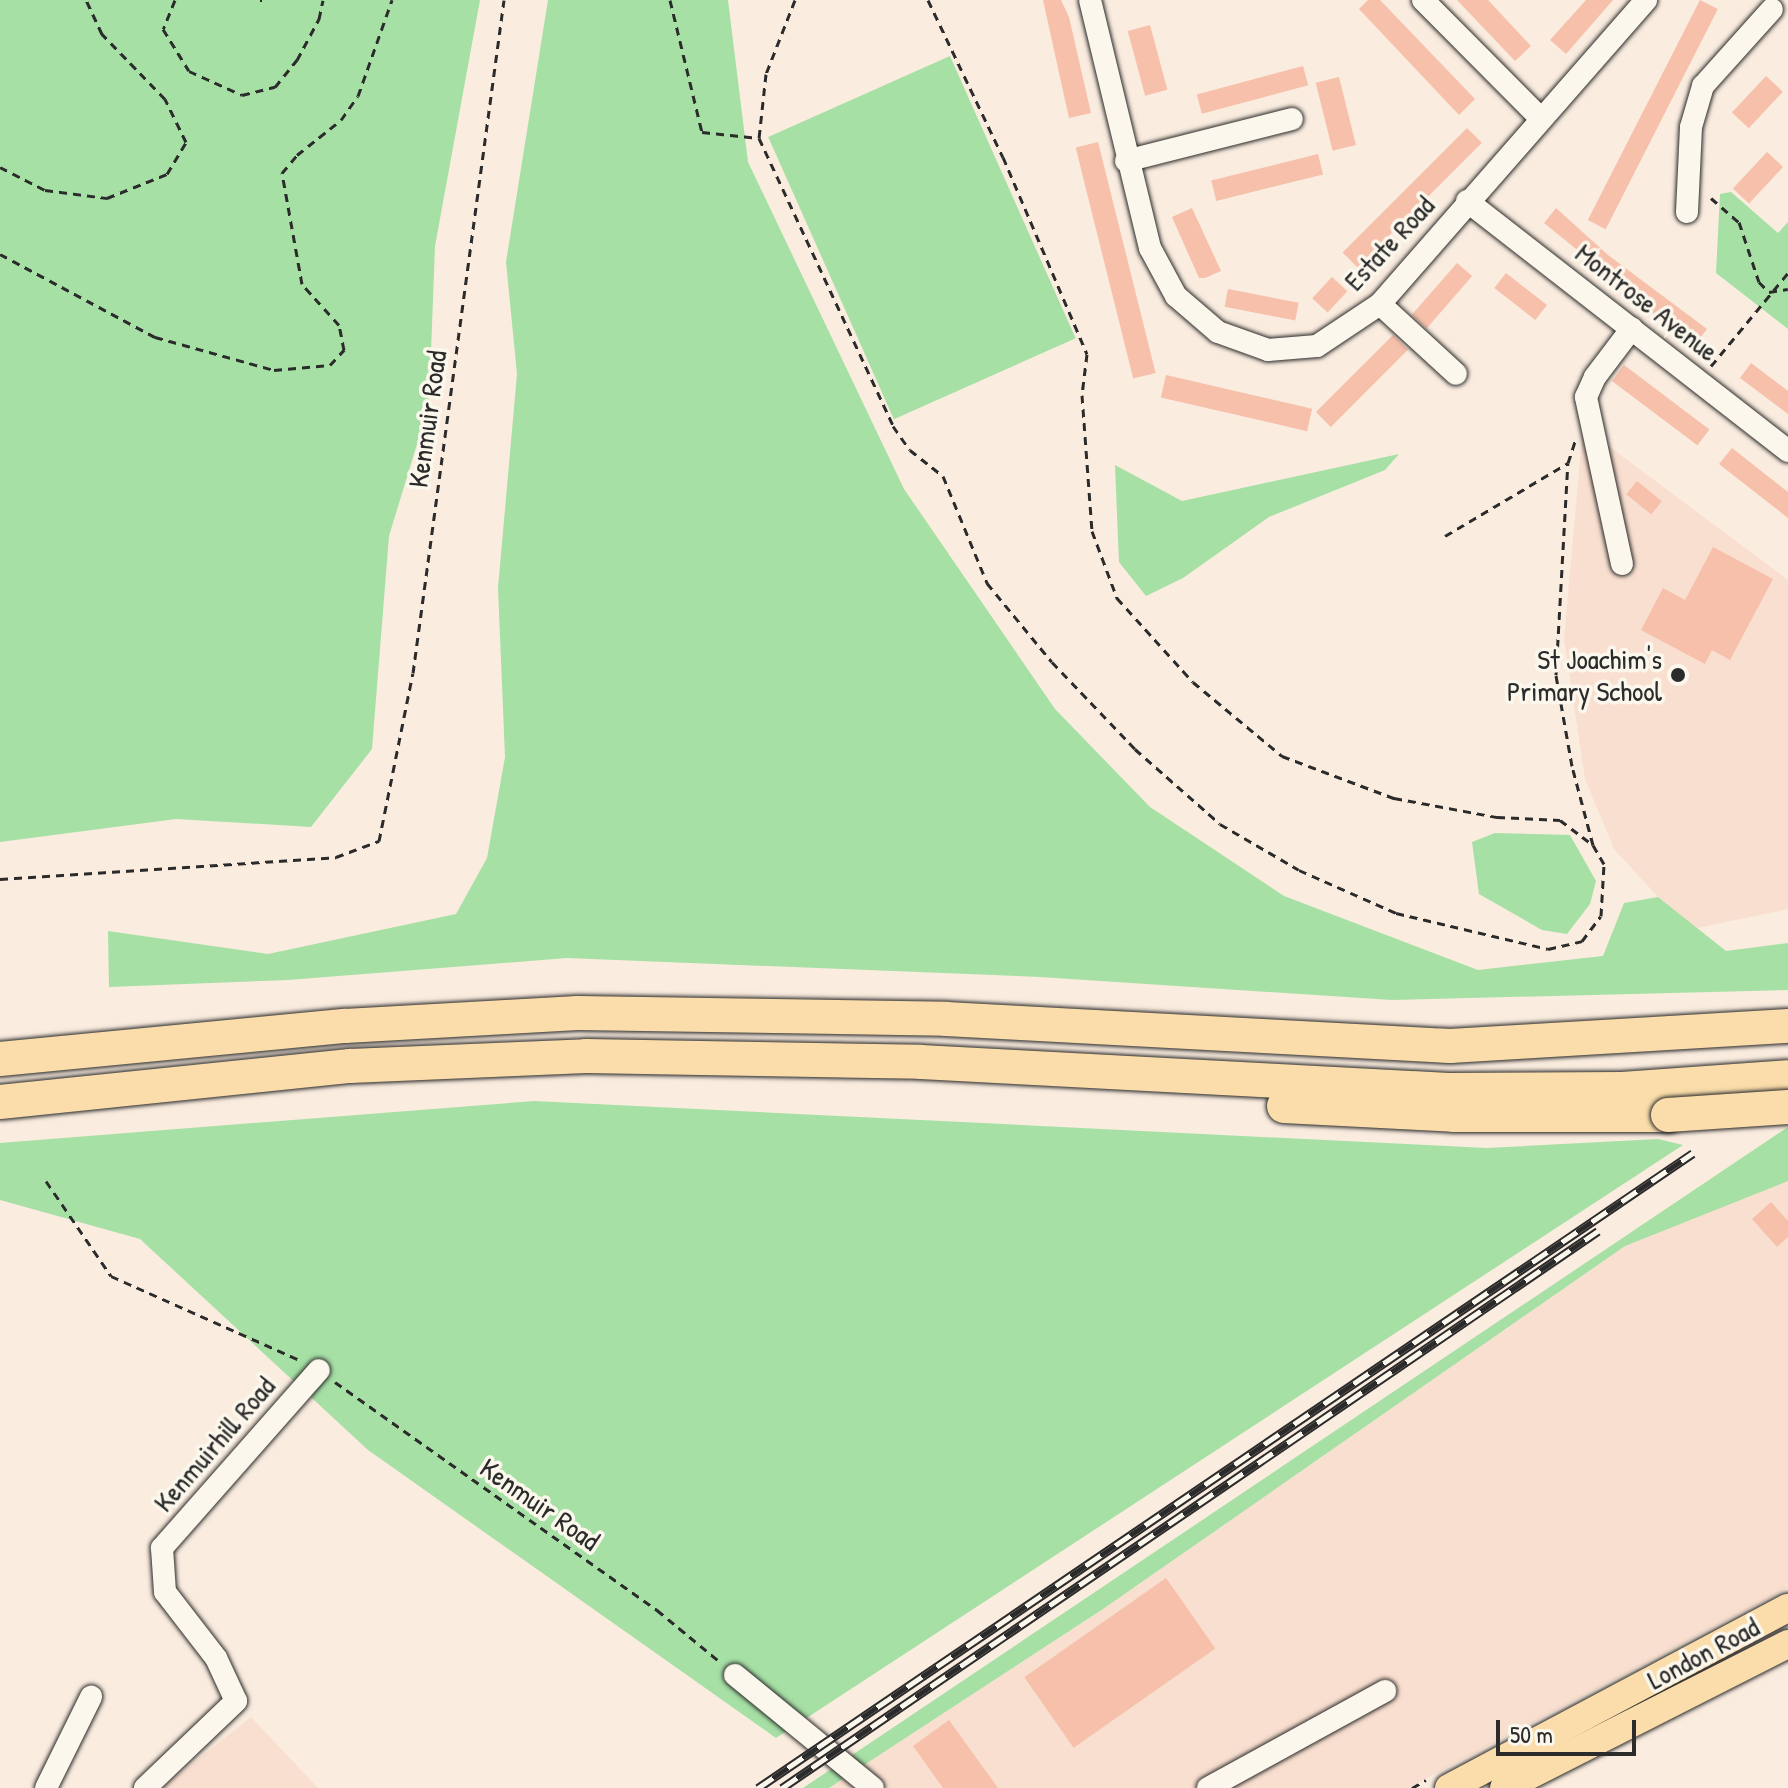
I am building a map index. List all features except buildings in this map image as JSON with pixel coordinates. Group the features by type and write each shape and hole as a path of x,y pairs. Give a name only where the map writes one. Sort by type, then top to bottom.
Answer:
{"highway":[{"path":"0,1059 345,1026 578,1013 931,1019 1450,1046 1788,1026"},
{"path":"586,1056 1359,1112 1668,1115 1788,1107"},
{"path":"0,1102 350,1066 586,1056 921,1062 1448,1090 1788,1088"},
{"path":"1713,1087 1788,1077"}],"main road":[{"name":"London Road","path":"1449,1788 1788,1608"},
{"name":"London Road","path":"1504,1788 1788,1644"},
{"path":"1717,1645 1731,1672"}],"street":[{"name":"Estate Road","path":"1090,0 1126,161 1150,248 1176,296 1218,332 1268,350 1317,346 1380,304 1646,0"},
{"path":"1423,0 1540,118"},
{"path":"1687,212 1691,127 1703,86 1775,11"},
{"path":"1126,161 1292,119"},
{"name":"Montrose Avenue","path":"1467,201 1788,451"},
{"path":"1380,304 1456,374"},
{"path":"1622,564 1586,397 1595,377 1632,328"},
{"name":"Kenmuirhill Road","path":"145,1788 236,1701 216,1658 165,1592 162,1548 319,1370"},
{"path":"735,1675 873,1788"},
{"path":"1208,1788 1385,1691"},
{"path":"46,1788 91,1697"}],"path":[{"path":"0,167 45,190 107,198 167,174 186,142 165,99 102,34 86,0"},
{"path":"175,0 163,29 189,71 242,95 275,87 297,60 319,19 323,0"},
{"path":"0,254 155,337 274,370 330,365 344,350 339,325 302,284 282,173 297,155 341,120 358,96 392,0"},
{"name":"Kenmuir Road","path":"0,879 336,857 379,841 413,673 504,0"},
{"path":"670,0 702,132 759,138"},
{"path":"795,0 766,74 759,138 893,426 910,450 943,476 987,583 1052,662 1135,749 1220,824 1299,870 1396,913 1548,949 1582,941 1601,916 1604,864 1593,845 1572,766 1556,675 1568,463 1576,437"},
{"path":"928,0 1003,157 1087,354 1082,395 1092,531 1117,598 1193,682 1282,756 1394,798 1497,817 1560,820 1593,845"},
{"path":"1711,198 1739,222 1759,282 1769,292"},
{"path":"1699,381 1769,292 1788,273"},
{"path":"1769,292 1788,289"},
{"path":"1445,536 1568,463"},
{"name":"Kenmuir Road","path":"46,1181 111,1276 319,1370 657,1610 735,1675"}],"shaded area":[{"name":"St Joachim's Primary School","path":"1583,427 1788,580 1788,909 1697,928 1658,897 1614,849 1585,779 1564,639"},
{"path":"1783,1180 1788,1181 1788,1588 1408,1788 829,1788 1103,1609 1625,1246"},
{"path":"251,1717 318,1788 162,1788"}],"green space":[{"path":"0,0 480,0 435,246 429,405 389,536 372,749 311,827 176,819 0,842"},
{"path":"548,0 728,0 748,162 904,489 1055,709 1150,807 1284,896 1478,970 1603,956 1624,903 1658,897 1726,951 1788,943 1788,990 1392,1000 1040,977 567,958 288,980 109,987 108,931 268,954 456,914 487,858 505,757 498,588 517,374 506,262"},
{"path":"950,56 1076,338 894,419 768,137"},
{"path":"1731,192 1778,233 1788,222 1788,329 1716,273 1720,194"},
{"path":"1399,454 1385,470 1269,517 1183,578 1146,596 1119,562 1115,465 1182,501"},
{"path":"1495,833 1570,835 1596,881 1590,904 1567,934 1542,930 1479,894 1472,842"},
{"path":"534,1101 1487,1148 1658,1139 1683,1145 776,1738 368,1450 140,1239 0,1200 0,1143"},
{"path":"1788,1127 1788,1181 1625,1246 1103,1609 829,1788 803,1788"}],"railway":[{"path":"758,1788 1693,1153"},
{"path":"782,1788 1598,1231"}],"place":[{"name":"St Joachim's Primary School","path":"1678,675"}]}
